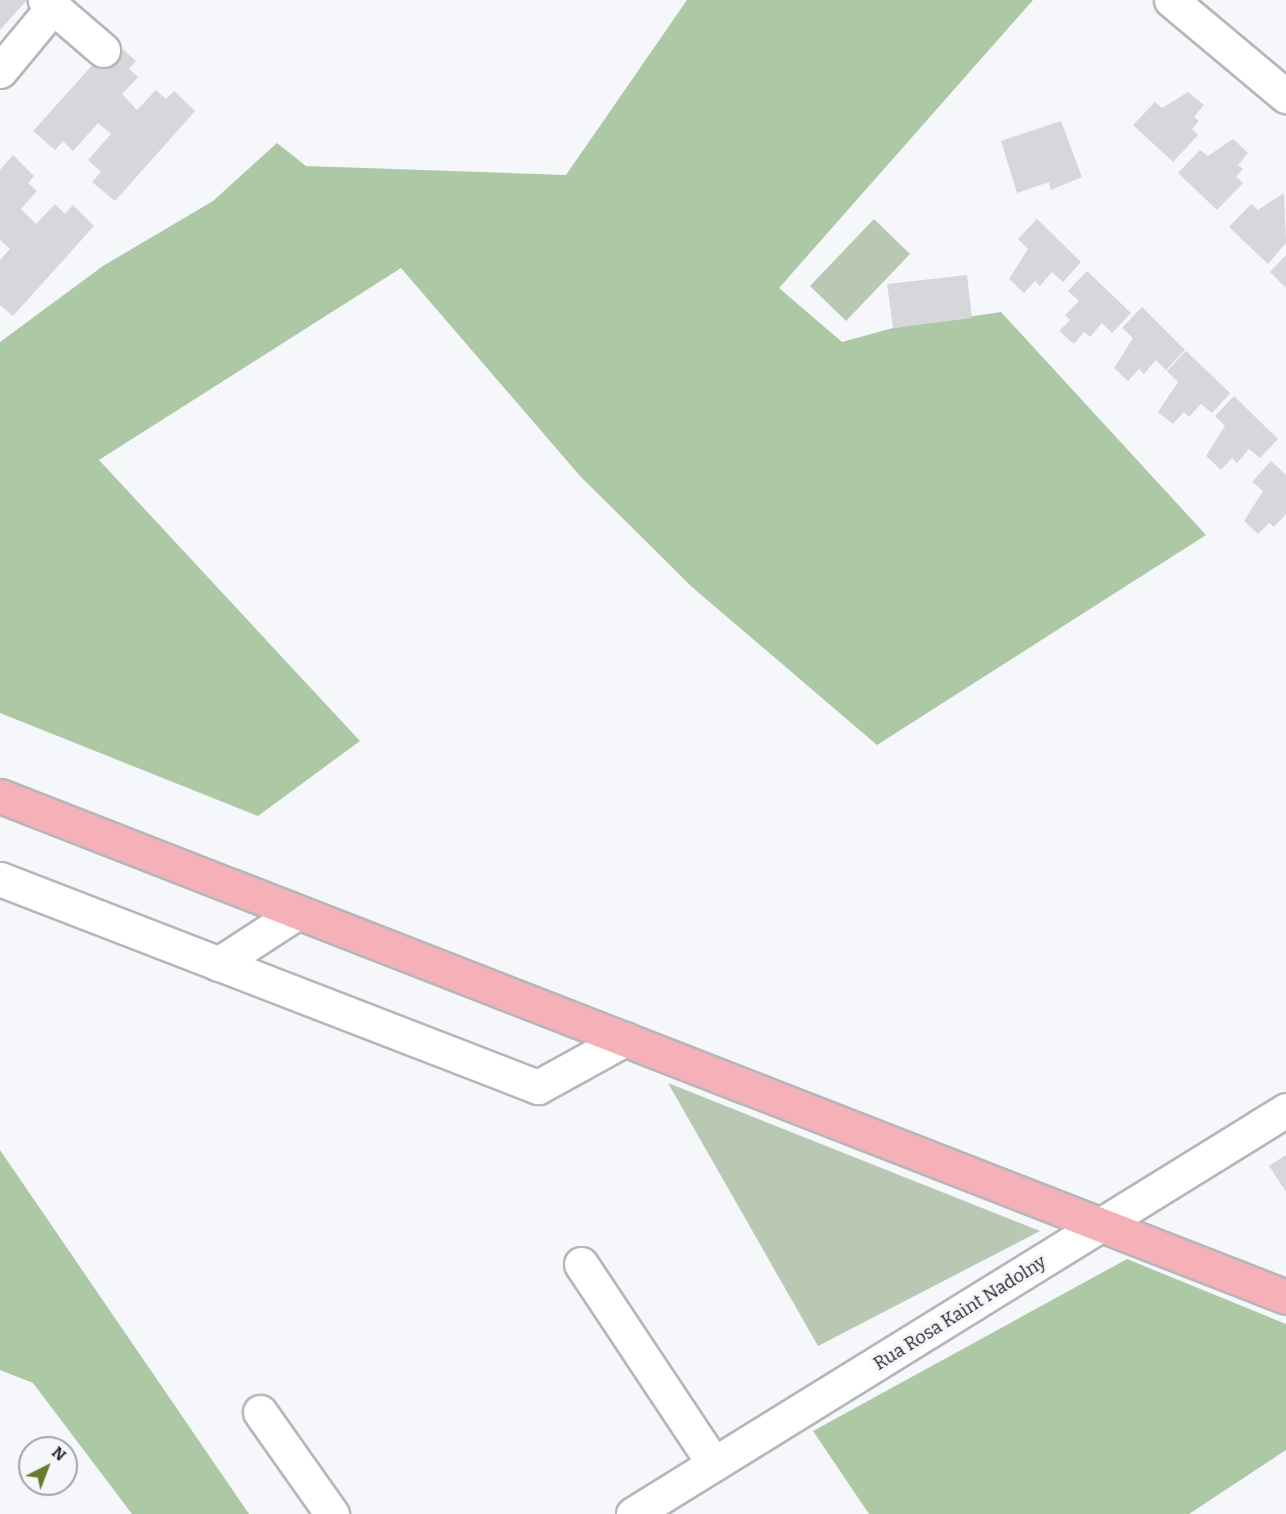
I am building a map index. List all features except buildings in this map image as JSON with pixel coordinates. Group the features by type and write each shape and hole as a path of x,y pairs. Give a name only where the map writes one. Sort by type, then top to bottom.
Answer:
{"main road":[{"path":"0,796 1286,1297"}],"street":[{"path":"1171,0 1286,96"},
{"path":"0,71 49,4 103,51"},
{"path":"0,879 538,1087 625,1039"},
{"path":"218,964 298,912"},
{"name":"Rua Rosa Kaint Nadolny","path":"633,1514 1286,1110"},
{"path":"581,1264 714,1464"},
{"path":"260,1412 332,1514"}],"green space":[{"path":"687,0 1033,0 779,288 842,342 893,328 1001,312 1206,535 877,745 692,587 580,476 401,268 99,460 360,741 258,816 0,713 0,342 103,266 213,201 277,143 306,166 566,175"},
{"path":"874,219 910,254 846,321 810,286"},
{"path":"668,1083 1040,1231 818,1346"},
{"path":"0,1150 249,1514 132,1514 78,1443 78,1436 73,1436 33,1383 0,1370"},
{"path":"1127,1259 1286,1324 1286,1450 1189,1514 869,1514 813,1431"}]}
